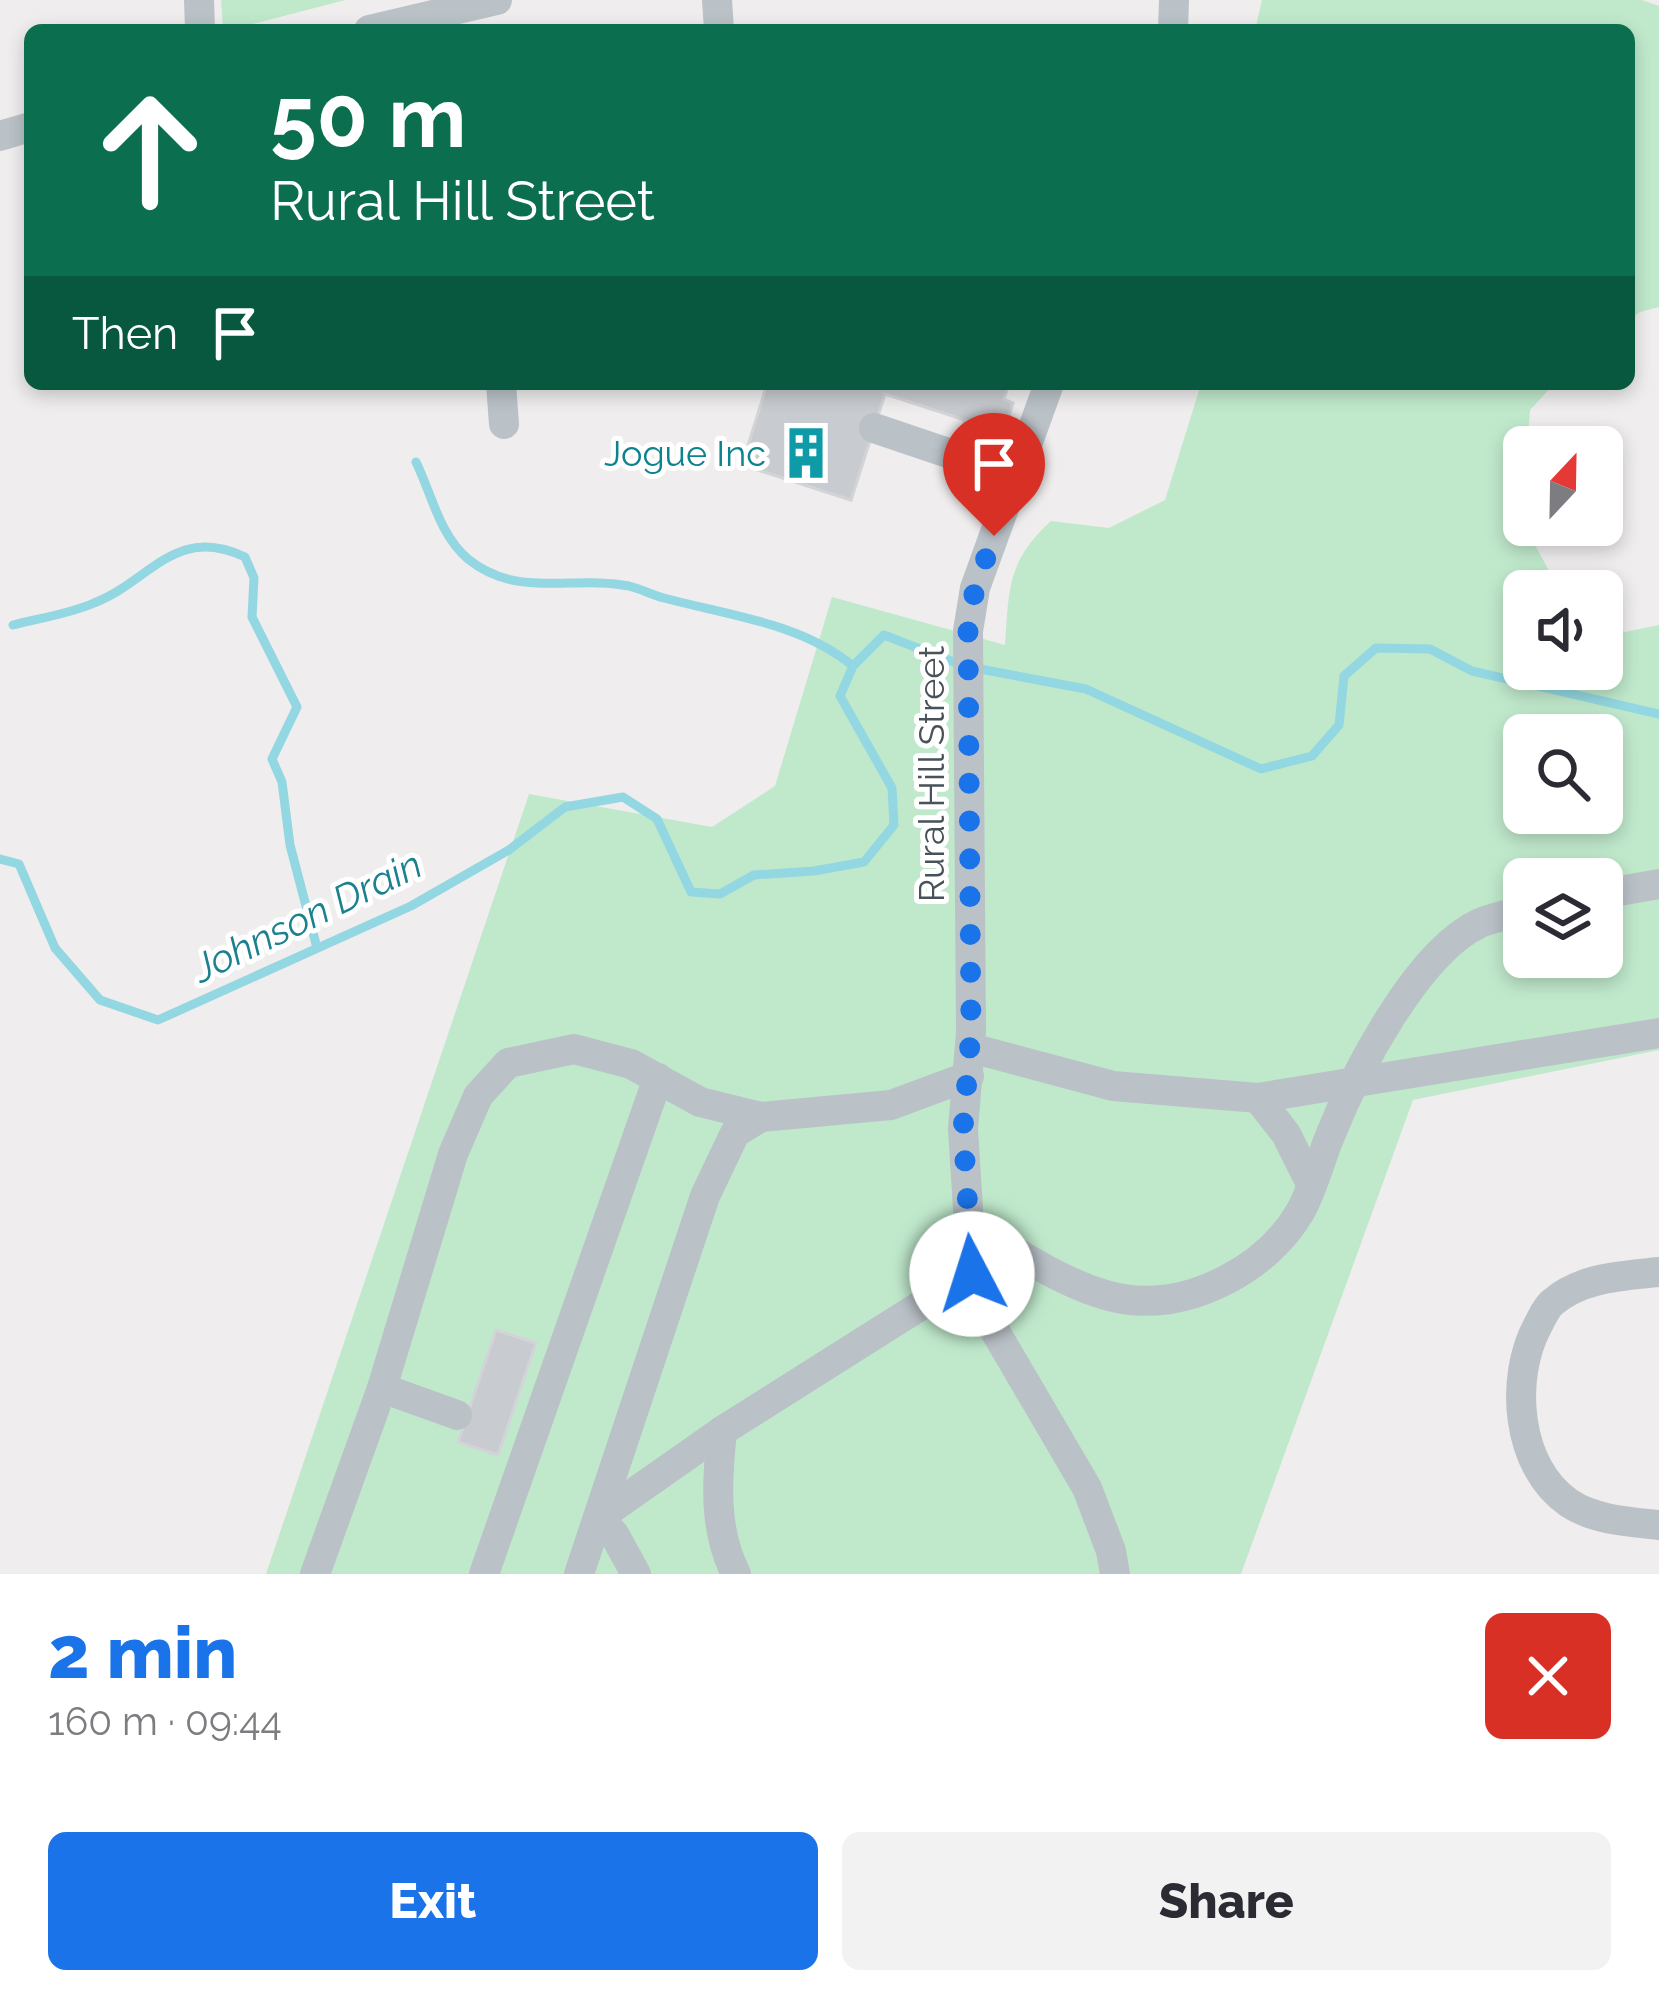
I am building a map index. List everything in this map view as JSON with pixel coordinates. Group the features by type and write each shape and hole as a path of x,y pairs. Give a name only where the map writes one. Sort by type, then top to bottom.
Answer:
{"street":[{"path":"403,24 481,12"},
{"path":"501,390 504,424"},
{"name":"Rural Hill Street","path":"1047,390 975,588 968,632 970,1052 963,1129 967,1222 972,1274 995,1331 1087,1488 1115,1574"},
{"path":"874,428 1016,476"},
{"path":"1623,890 1659,884"},
{"path":"967,1222 1065,1279 1130,1300 1182,1297 1229,1279 1274,1248 1301,1210 1351,1084 1396,1009 1432,962 1478,924 1503,916"},
{"path":"315,1574 382,1388 453,1154 478,1096 508,1063 574,1049 631,1064 700,1102 761,1118 891,1105 970,1052 1113,1086 1258,1098 1659,1033"},
{"path":"484,1574 658,1078"},
{"path":"1258,1098 1286,1134 1311,1184"},
{"path":"579,1574 705,1196 735,1132 761,1118"},
{"path":"1659,1272 1597,1280 1551,1303 1533,1334 1521,1390 1529,1449 1549,1484 1570,1504 1617,1521 1659,1525"},
{"path":"598,1517 722,1431 972,1274"},
{"path":"382,1388 457,1414"},
{"path":"722,1431 716,1492 727,1556 736,1574"},
{"path":"598,1517 614,1534 636,1574"}],"green space":[{"path":"221,0 345,0 253,24 223,24"},
{"path":"1262,0 1642,0 1659,6 1659,307 1635,316 1635,24 1256,24"},
{"path":"1199,390 1548,390 1530,410 1529,426 1503,426 1503,546 1536,546 1549,570 1503,570 1503,690 1623,690 1623,631 1659,625 1659,1050 1413,1100 1241,1574 266,1574 529,794 712,827 775,786 832,597 1005,645 1018,563 1051,521 1109,528 1165,500"}],"building":[{"name":"Jogue Inc","path":"765,390 1007,390 1004,399 1013,403 1001,440 962,428 965,420 885,394 851,500 742,465"},
{"path":"496,1330 536,1343 498,1455 458,1442"}],"waterway":[{"path":"416,462 450,538 468,559 487,571 526,582 629,586 787,630 853,666"},
{"path":"13,625 94,603 181,551 200,547 245,557 254,578 252,617 297,707 272,759 282,782 290,845 317,948"},
{"name":"Johnson Drain","path":"0,859 19,864 55,948 100,1000 158,1020 411,906 509,850 565,807 623,797 657,819 691,892 720,894 754,875 864,862 894,825 892,788 840,696 853,666 884,635 964,666 1086,689 1261,769 1312,756 1339,725 1344,676 1376,648 1430,649 1472,671 1659,714"}],"place":[{"name":"Jogue Inc","path":"806,453"}],"route":[{"path":"972,1274 963,1129 971,1032 968,632 975,588 994,536"}]}
